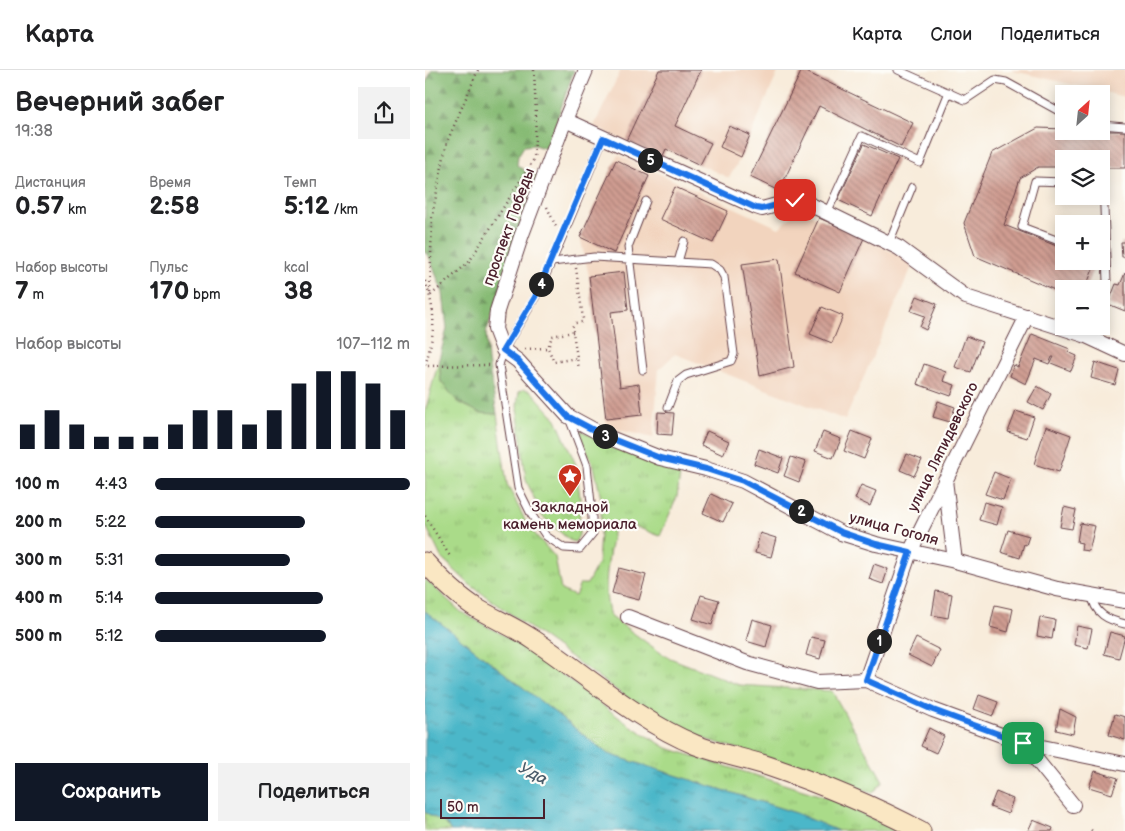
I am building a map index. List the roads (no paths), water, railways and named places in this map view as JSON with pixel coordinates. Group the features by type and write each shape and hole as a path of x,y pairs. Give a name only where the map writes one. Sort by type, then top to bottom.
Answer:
{"street":[{"name":"проспект Победы","path":"503,350 495,329 497,311 521,237 586,70"},
{"path":"565,120 756,208 762,209 795,200 802,200 889,242 966,297 1055,323"},
{"name":"улица Ляпидевского","path":"866,680 910,552 1027,316"},
{"path":"1092,335 1125,354"},
{"name":"улица Гоголя","path":"503,350 518,361 567,416 605,436 660,458 706,469 743,481 841,532 876,544 955,561 1057,589 1125,601"},
{"path":"945,479 955,561"},
{"path":"425,562 442,581 465,600 534,640 666,731 696,745 767,766 827,787 887,812 921,831"},
{"path":"628,617 747,663 817,682 866,680 933,710 1023,743 1125,764"},
{"path":"1023,743 1073,804"}],"lane":[{"path":"898,70 965,100 995,80 1006,82 1055,109"},
{"path":"827,212 862,136 920,163 949,92"},
{"path":"1110,126 1125,127"},
{"path":"567,416 587,466 591,503 593,533 580,549 564,548 546,536 531,514 518,488 499,365 503,350 535,297 552,262 603,138"},
{"path":"1055,182 1035,182 1022,227 1055,240"},
{"path":"889,242 912,187"},
{"path":"643,370 628,247 647,201"},
{"path":"1104,205 1107,280"},
{"path":"678,262 684,241"},
{"path":"552,262 594,257 711,264 720,270 724,277 734,354 731,361 686,375 678,381 668,406"},
{"path":"1092,595 1093,603 1100,614 1111,621 1125,624"}],"water":[{"name":"Уда","path":"425,611 608,754 796,813 838,831 451,831 446,824 425,812"}],"place":[{"name":"Закладной камень мемориала","path":"570,497"}]}
